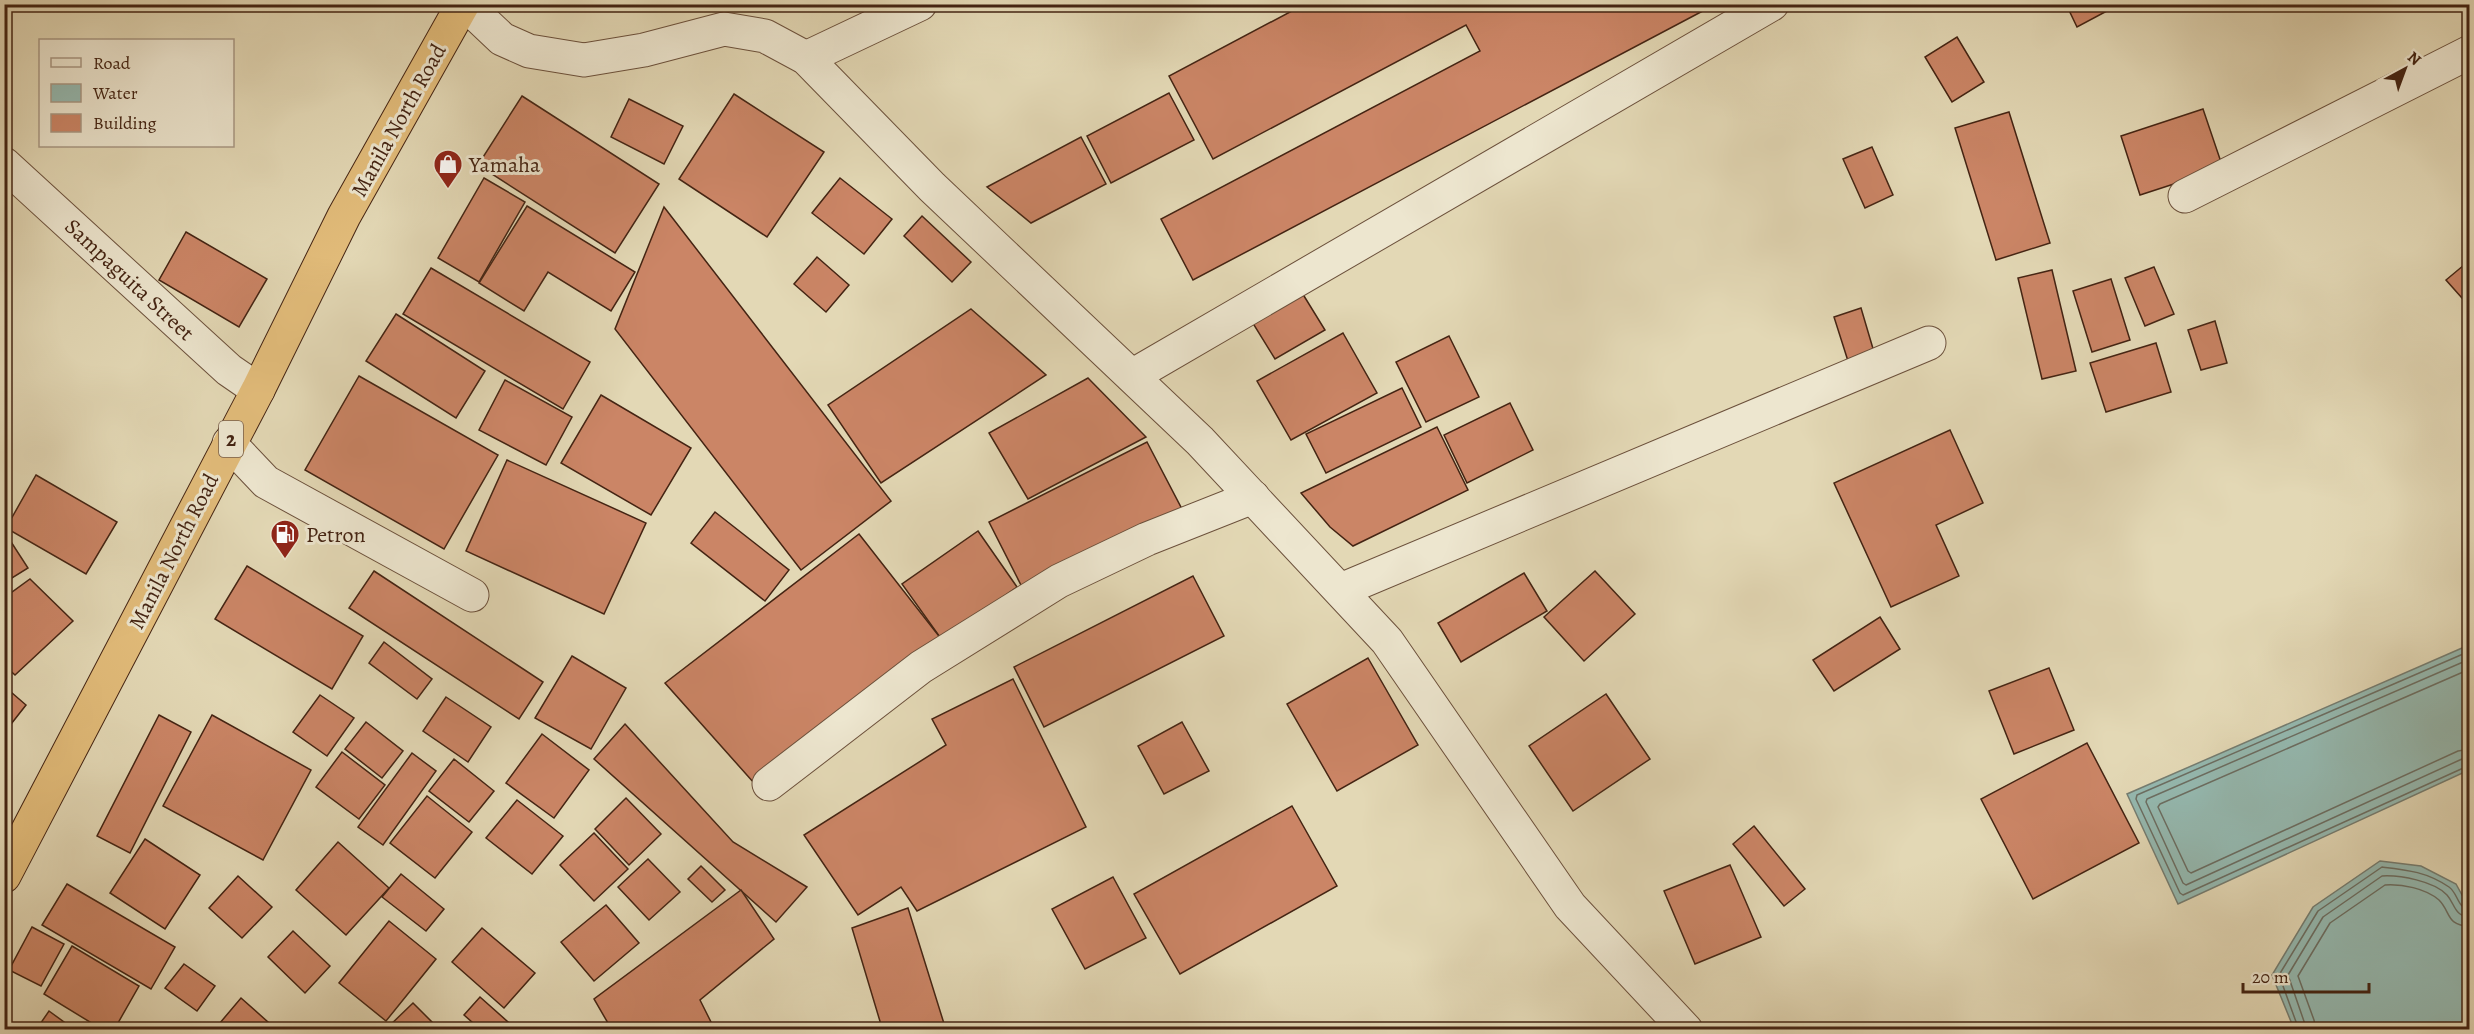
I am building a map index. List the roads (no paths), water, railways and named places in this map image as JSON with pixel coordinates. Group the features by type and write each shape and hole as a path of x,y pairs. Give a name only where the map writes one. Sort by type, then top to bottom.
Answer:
{"highway":[{"name":"Manila North Road","path":"4,876 258,390 344,216 464,4"}],"street":[{"path":"464,4 502,39 529,51 584,60 644,50 724,29 765,36 806,58 932,187 1200,441 1387,641 1570,906 1686,1029"},
{"path":"806,58 920,4"},
{"path":"1132,376 1772,4"},
{"path":"2185,196 2469,52"},
{"name":"Sampaguita Street","path":"4,164 229,370 258,390"},
{"path":"1341,591 1929,343"},
{"path":"229,443 266,482 472,595"},
{"path":"770,784 921,667 1059,581 1147,539 1253,497"}],"water":[{"path":"2469,645 2469,770 2178,904 2127,794"},
{"path":"2380,861 2421,866 2456,884 2469,908 2469,1029 2294,1029 2272,975 2313,907"}],"place":[{"name":"Yamaha","path":"448,190"},
{"name":"Petron","path":"285,560"}]}
